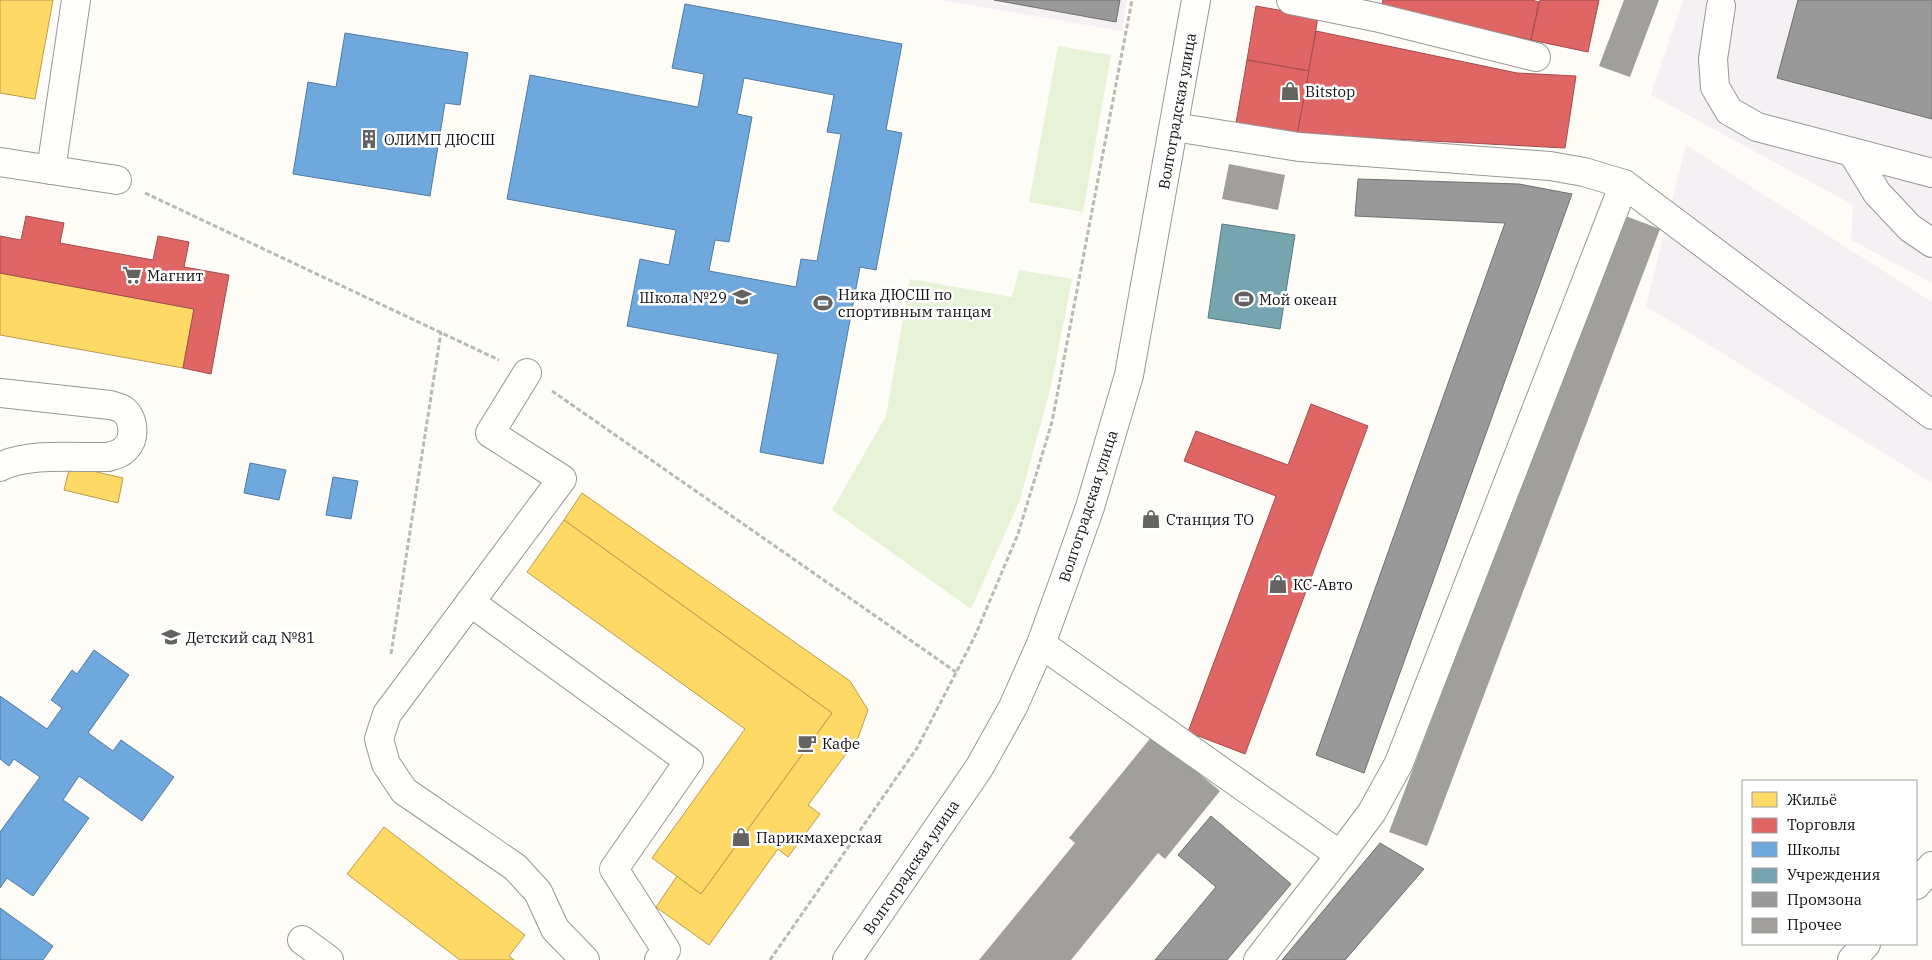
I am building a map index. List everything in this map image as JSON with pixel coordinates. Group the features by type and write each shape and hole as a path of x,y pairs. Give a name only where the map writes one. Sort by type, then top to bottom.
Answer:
{"street":[{"path":"51,170 76,0"},
{"name":"Волгоградская улица","path":"848,960 979,768 1013,707 1041,644 1090,507 1129,375 1196,0"},
{"path":"1291,0 1375,17 1536,57"},
{"path":"1721,6 1713,59 1714,77 1715,86 1729,111 1757,127 1932,173"},
{"path":"1174,127 1299,147 1550,166 1584,172 1624,184 1932,415"},
{"path":"1852,152 1877,193 1910,228 1932,243"},
{"path":"0,162 117,180"},
{"path":"1258,960 1372,812 1399,763 1624,184"},
{"path":"527,373 490,433 562,479 387,714 379,739 386,764 404,791 515,867 538,892 555,929 584,960"},
{"path":"0,392 110,405 123,410 131,421 133,435 128,447 119,454 108,458 36,458 0,467"},
{"path":"470,602 689,761 614,869 666,950 659,960"},
{"path":"1041,644 1340,856"},
{"path":"1917,884 1932,866"},
{"path":"302,940 329,960"},
{"path":"1852,960 1865,945"}],"path":[{"path":"770,960 917,748 975,636 1018,534 1052,422 1132,0"},
{"path":"117,180 527,373 956,672"},
{"path":"390,654 440,332"}],"shaded area":[{"path":"940,0 1127,0 1122,31"},
{"path":"1683,0 1932,0 1932,283 1851,240 1853,205 1651,95"},
{"path":"1686,145 1932,302 1932,483 1646,306"}],"green space":[{"path":"1058,46 1111,55 1083,212 1029,202"},
{"path":"1019,270 1072,279 1051,386 1020,500 971,609 832,510 886,416 910,279 1012,297"}],"building: Жильё":[{"path":"0,0 53,0 35,99 0,93"},
{"path":"0,273 194,309 183,368 0,335"},
{"path":"70,466 123,478 118,503 64,490"},
{"path":"582,493 850,681 868,710 858,738 808,805 820,814 788,857 778,849 709,945 656,907 677,876 701,894 832,713 564,520"},
{"path":"564,520 832,713 701,894 652,858 745,729 527,572"},
{"path":"384,827 525,935 509,956 514,960 460,960 347,874"}],"building: Торговля":[{"path":"1383,0 1532,0 1539,2 1531,40 1381,8"},
{"path":"1540,0 1599,0 1588,52 1531,40"},
{"path":"1256,6 1318,17 1309,71 1247,60"},
{"path":"1316,31 1517,73 1576,76 1565,148 1297,134"},
{"path":"1247,60 1309,71 1297,134 1236,123"},
{"path":"26,216 64,223 60,243 153,260 158,236 189,242 184,267 229,275 211,374 183,368 194,309 0,273 0,236 21,240"},
{"path":"1311,404 1368,426 1245,754 1188,732 1276,496 1184,461 1196,431 1288,465"}],"building: Школы":[{"path":"685,4 902,44 886,130 902,133 876,270 860,267 823,464 760,452 778,354 627,326 640,259 669,265 676,230 507,199 530,75 698,107 704,74 672,68","holes":["744,78 834,95 827,132 841,134 817,261 801,259 796,287 709,271 715,240 729,242 752,117 737,114"]},
{"name":"ОЛИМП ДЮСШ","path":"345,33 468,53 460,105 445,103 430,196 293,174 308,82 336,87"},
{"path":"250,463 286,470 279,500 244,493"},
{"path":"333,477 358,481 351,519 326,515"},
{"path":"94,650 129,675 88,733 113,751 121,740 174,777 142,821 79,776 63,800 89,818 33,896 7,878 0,888 0,832 40,777 14,759 9,766 0,759 0,696 47,729 62,708 51,700 72,670 77,674"},
{"path":"0,908 53,946 43,960 0,960"}],"building: Учреждения":[{"path":"1222,224 1295,235 1280,329 1208,318"}],"building: Промзона":[{"path":"994,0 1120,0 1116,22"},
{"path":"1798,0 1932,0 1932,119 1777,78"},
{"path":"1358,179 1519,184 1572,194 1364,773 1316,755 1505,223 1355,216"},
{"path":"1211,816 1291,884 1227,960 1155,960 1216,887 1178,855"},
{"path":"1380,843 1424,869 1345,960 1282,960"}],"building: Прочее":[{"path":"1624,0 1659,0 1630,77 1599,66"},
{"path":"1229,164 1285,175 1278,210 1222,199"},
{"path":"1623,215 1660,229 1427,846 1389,832"},
{"path":"1153,735 1220,791 1165,859 1158,853 1071,960 979,960 1075,843 1069,838"}],"place":[{"name":"Bitstop","path":"1290,91"},
{"name":"ОЛИМП ДЮСШ","path":"369,139"},
{"name":"Магнит","path":"132,275"},
{"name":"Школа №29","path":"742,297"},
{"name":"Мой океан","path":"1244,299"},
{"name":"Ника ДЮСШ по спортивным танцам","path":"823,303"},
{"name":"Станция ТО","path":"1151,519"},
{"name":"КС-Авто","path":"1278,584"},
{"name":"Детский сад №81","path":"171,637"},
{"name":"Кафе","path":"807,743"},
{"name":"Парикмахерская","path":"741,837"}]}
